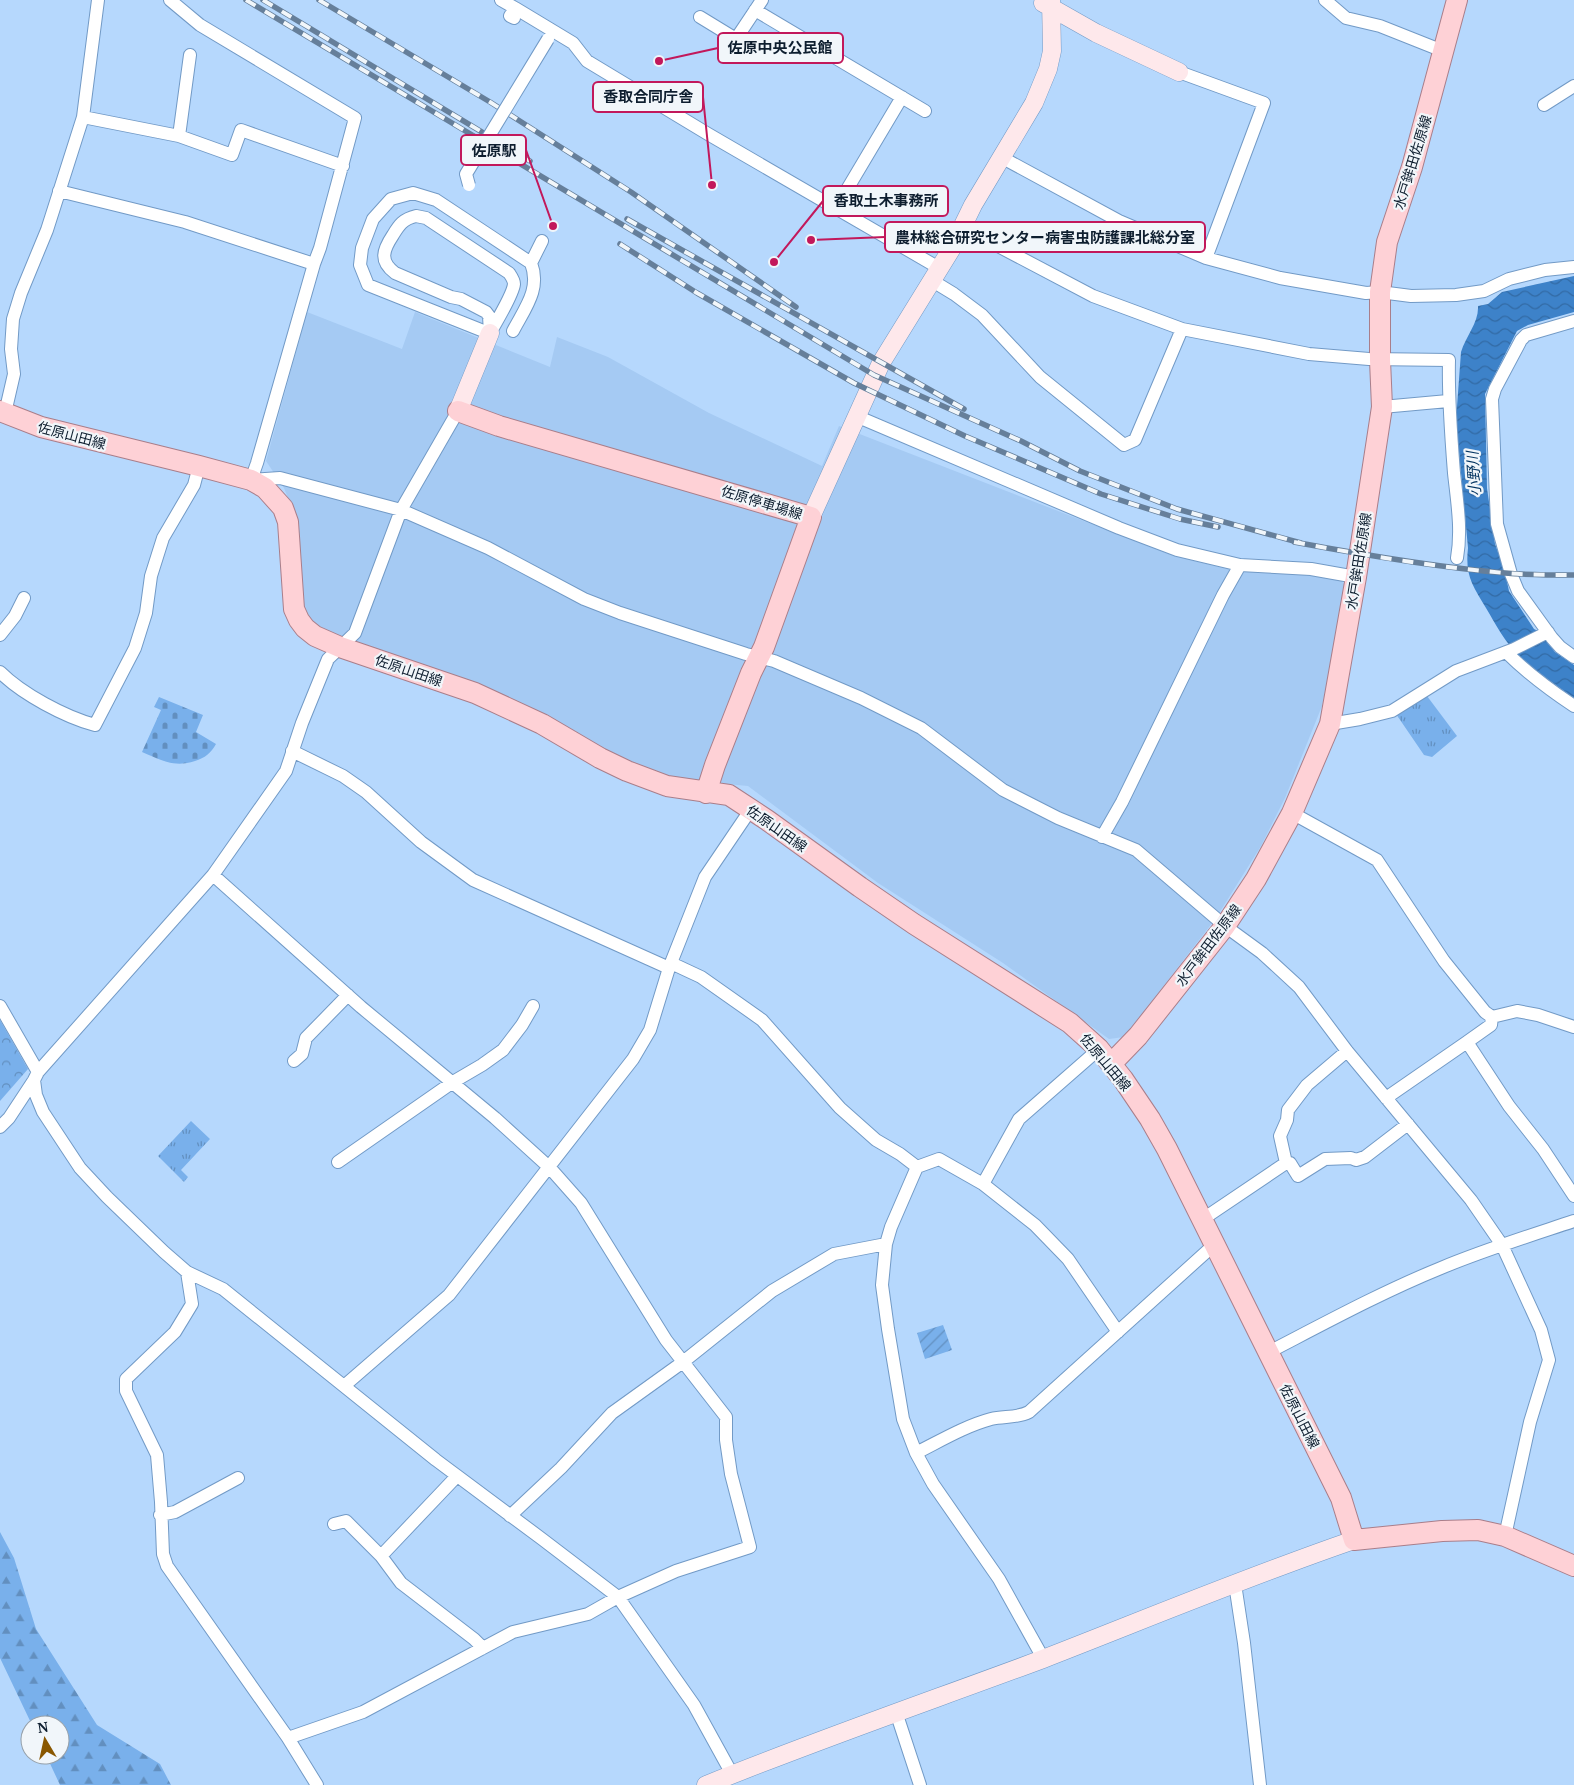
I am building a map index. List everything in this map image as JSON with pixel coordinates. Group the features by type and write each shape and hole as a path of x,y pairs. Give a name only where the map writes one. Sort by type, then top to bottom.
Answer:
{"main road":[{"name":"水戸鉾田佐原線","path":"1105,1056 1138,1036 1225,926 1256,879 1292,813 1330,724 1356,576 1382,407 1380,292 1387,242 1412,167 1457,0"},
{"name":"佐原停車場線","path":"458,411 499,426 811,517 759,657 715,765 706,793"},
{"name":"佐原山田線","path":"3,412 41,427 199,466 250,480 266,488 282,508 288,522 294,609 305,628 315,636 340,647 475,693 542,724 627,772 667,786 730,795 860,888 1070,1023 1105,1056 1150,1119 1215,1244 1341,1498 1354,1540"},
{"path":"1354,1540 1459,1530 1478,1530 1505,1536 1574,1566"}],"street":[{"path":"3,412 14,374 11,349 13,319 46,230 83,117 98,0"},
{"path":"170,0 200,26 356,118 320,248 257,463 250,480 280,478 401,510 488,548 584,599 774,661 861,698 921,728 1003,790 1058,818 1136,850 1225,926 1262,953 1299,987 1347,1050 1471,1200 1502,1245 1541,1330 1549,1360 1530,1422 1505,1536"},
{"path":"501,0 514,13 573,43 587,61 836,208 935,274 954,294 982,315 1040,377 1124,445 1136,440 1182,328"},
{"path":"1325,0 1346,18 1380,26 1444,51"},
{"path":"1047,2 1096,33 1179,72 1264,103 1206,258"},
{"path":"811,517 881,363 952,248 1000,157 1034,103 1048,69 1052,41 1047,2"},
{"path":"700,17 736,39 758,5 925,111"},
{"path":"469,185 466,174 548,39"},
{"path":"179,136 190,55"},
{"path":"1544,105 1574,86"},
{"path":"836,208 902,98"},
{"path":"83,117 179,136 232,155 241,130 342,166"},
{"path":"1000,157 1119,221 1206,258 1280,278 1366,293 1380,292 1411,296 1456,295 1484,291 1509,279 1545,270 1574,267"},
{"path":"59,191 185,222 314,264"},
{"path":"486,332 368,285 360,266 362,248 373,218 391,199 413,193 436,200 476,222 531,263 535,284 532,294 513,331"},
{"path":"0,1127 36,1076 214,875 286,771 328,659 354,634 401,510 458,411 486,332 489,316 474,305 395,273 389,268 384,253 386,246 399,224 406,218 416,216 426,218 508,274 514,284 507,300 486,332"},
{"path":"962,227 1093,296 1182,328 1309,354 1380,360 1449,360 1448,401 1459,522 1457,558"},
{"path":"531,263 542,241"},
{"path":"474,305 492,307 507,300"},
{"path":"1574,321 1526,334 1520,340 1495,389 1492,399 1497,524 1512,574 1518,591 1545,634 1574,657"},
{"path":"1382,407 1448,401"},
{"path":"856,416 1119,528 1177,550 1240,565 1311,569 1356,576"},
{"path":"0,672 44,704 80,721 95,725 135,648 146,613 151,576 163,538 194,485 199,466"},
{"path":"1102,837 1122,802 1223,595 1240,565"},
{"path":"0,635 15,616 24,598"},
{"path":"1330,724 1387,713 1456,671 1510,651 1545,634"},
{"path":"1510,651 1518,663 1549,689 1574,706"},
{"path":"292,751 343,776 366,792 421,842 473,880 670,966 701,977 762,1020 840,1108 876,1140 917,1167"},
{"path":"344,1386 449,1295 550,1168 633,1059 650,1030 670,966 705,877 751,810"},
{"path":"1292,813 1377,860 1444,961 1484,1012 1492,1017 1517,1011 1538,1015 1574,1027"},
{"path":"214,875 348,995 453,1082 550,1168 582,1203 666,1340 726,1417 726,1440 731,1474 750,1547 676,1571 588,1614 513,1632 363,1712 288,1738"},
{"path":"294,1061 302,1054 306,1038 348,995"},
{"path":"0,1006 36,1076 36,1095 43,1112 80,1168 114,1204 187,1272 222,1289 457,1476 618,1598 694,1705 732,1774"},
{"path":"338,1162 453,1082 503,1050 522,1025 533,1006"},
{"path":"1386,1098 1491,1025 1492,1017"},
{"path":"1467,1042 1509,1106 1543,1149 1574,1196"},
{"path":"1286,1163 1280,1136 1287,1120 1288,1110 1307,1085 1347,1050"},
{"path":"983,1184 1019,1119 1105,1056"},
{"path":"1286,1163 1290,1163 1298,1176 1324,1159 1351,1158 1356,1160 1365,1158 1408,1124"},
{"path":"1043,1658 999,1579 933,1484 916,1453 904,1419 882,1285 886,1244 891,1227 917,1167 938,1159 983,1184 1035,1225 1068,1259 1118,1332"},
{"path":"1202,1219 1286,1163"},
{"path":"1269,1352 1372,1299 1438,1269 1574,1221"},
{"path":"510,1516 561,1468 612,1413 683,1362 772,1291 834,1254 886,1244"},
{"path":"916,1453 977,1424 1029,1412 1215,1244"},
{"path":"187,1272 192,1304 175,1332 126,1379 126,1391 157,1455 163,1554 167,1566 288,1738 317,1785"},
{"path":"381,1556 457,1476"},
{"path":"160,1515 175,1512 238,1478"},
{"path":"334,1524 346,1521 381,1556 401,1583 474,1638 483,1648"},
{"path":"706,1785 772,1758 1354,1540"},
{"path":"1235,1584 1244,1643 1260,1785"},
{"path":"896,1712 920,1785"}],"shaded area":[{"path":"307,312 402,349 415,312 550,367 557,337 608,357 709,413 822,466 839,426 1174,556 1227,569 1340,579 1344,584 1322,706 1285,798 1261,846 1216,918 1124,1037 1109,1039 1003,963 878,883 748,786 694,781 651,772 362,644 316,627 304,613 295,515 284,488 266,461"}],"green space":[{"path":"1427,696 1457,736 1432,757 1424,755 1396,714"},
{"path":"159,697 203,715 196,732 216,744 207,755 195,761 181,764 155,758 142,752 161,710 154,707"},
{"path":"0,1020 28,1069 0,1101"},
{"path":"191,1121 210,1139 181,1170 188,1177 184,1182 158,1156"},
{"path":"943,1325 952,1350 925,1359 917,1333"},
{"path":"0,1532 14,1558 36,1629 97,1725 160,1764 171,1785 60,1785 51,1765 70,1765 70,1715 27,1715 0,1658"}],"water":[{"name":"小野川","path":"1574,276 1574,312 1528,325 1517,331 1485,394 1487,488 1495,544 1504,568 1509,591 1534,629 1538,631 1555,652 1574,665 1574,698 1514,651 1473,586 1467,557 1468,548 1456,420 1461,352 1476,318 1478,306 1488,304 1502,292"}],"railway":[{"path":"246,0 874,375 1021,441 1080,471 1177,509 1301,543"},
{"path":"263,0 530,161"},
{"path":"319,0 490,102 631,192 796,307"},
{"path":"627,219 964,409"},
{"path":"620,244 697,293 854,383 965,436 1101,494 1180,519 1218,527"},
{"path":"1294,542 1452,567 1514,574 1574,575"}],"place":[{"name":"佐原中央公民館","path":"659,61"},
{"name":"香取合同庁舎","path":"712,185"},
{"name":"佐原駅","path":"553,226"},
{"name":"農林総合研究センター病害虫防護課北総分室","path":"811,240"},
{"name":"香取土木事務所","path":"774,262"}]}
